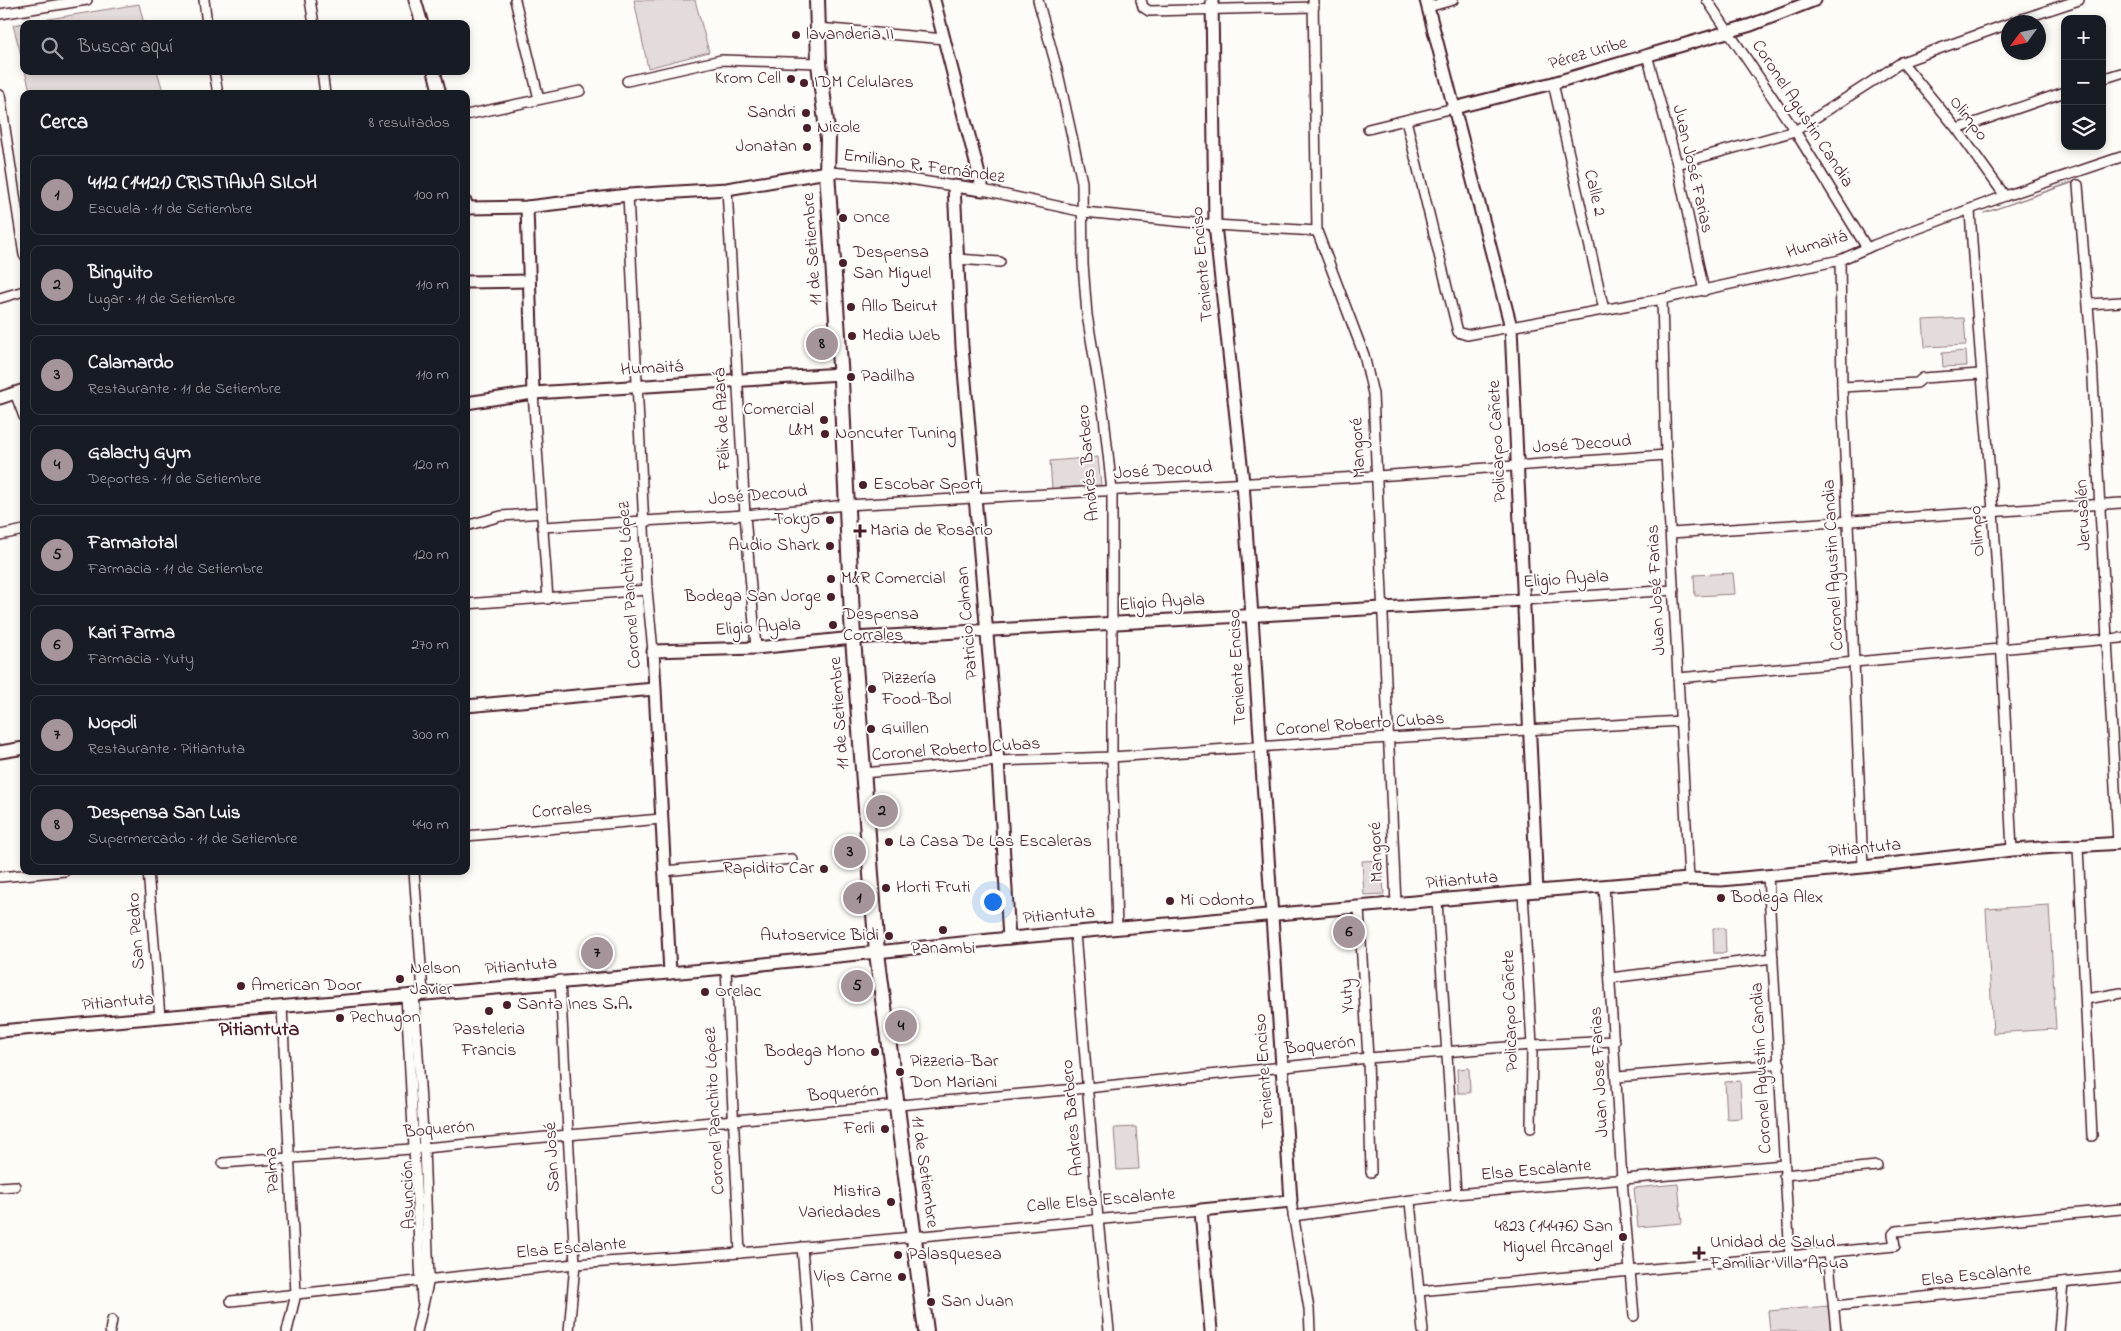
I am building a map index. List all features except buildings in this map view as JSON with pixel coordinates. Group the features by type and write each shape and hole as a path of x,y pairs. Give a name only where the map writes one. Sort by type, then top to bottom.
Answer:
{"main road":[{"name":"11 de Setiembre","path":"817,0 819,64 828,139 827,172 840,374 853,638 876,953 926,1331"}],"street":[{"path":"0,14 87,0"},
{"path":"204,0 206,20"},
{"path":"310,0 313,20"},
{"path":"416,0 421,20"},
{"path":"515,0 539,99"},
{"path":"934,0 983,190"},
{"name":"Andrés Barbero","path":"1038,0 1076,147 1084,212 1083,264 1087,315 1104,417 1112,491 1112,758 1117,929"},
{"path":"1141,0 1143,7 1149,11 1213,5 1314,4"},
{"path":"1427,3 1453,0"},
{"name":"Coronel Agustin Candia","path":"1707,0 1795,131 1867,248"},
{"name":"Pérez Uribe","path":"1368,129 1553,83 1729,32 1780,15 1815,0"},
{"path":"2034,15 2079,0"},
{"name":"Policarpo Cañete","path":"1427,3 1511,327 1528,731 1537,891"},
{"name":"Mangoré","path":"1314,4 1316,231 1352,321 1369,374 1373,394 1396,904"},
{"name":"Teniente Enciso","path":"1213,5 1215,225 1243,482 1273,916 1290,1201 1310,1331"},
{"path":"1677,164 1795,131 1902,62 2001,27"},
{"path":"818,28 944,38"},
{"name":"Juan José Farias","path":"1647,55 1677,164 1704,290"},
{"path":"627,81 720,60 819,64"},
{"name":"Olimpo","path":"1902,62 1956,128 2005,196"},
{"path":"2106,78 2121,73"},
{"path":"215,75 217,90"},
{"path":"323,75 324,90"},
{"path":"435,75 439,90"},
{"name":"Calle 2","path":"1553,83 1604,310"},
{"path":"470,114 580,91"},
{"path":"1956,128 2061,93"},
{"path":"0,95 20,228"},
{"name":"Humaitá","path":"1406,120 1458,332 1467,335 1662,299 1840,260 2005,196 2121,157"},
{"name":"Emiliano R. Fernández","path":"470,206 527,207 628,195 727,189 827,172 890,176 983,190 1084,212 1215,225 1316,231"},
{"name":"Jerusalén","path":"2078,185 2089,304 2120,843"},
{"name":"Patricio Colman","path":"954,186 962,347 977,499 986,632 998,761 1008,938"},
{"name":"Félix de Azará","path":"727,189 745,515 756,648"},
{"name":"Coronel Panchito López","path":"628,195 643,521 653,651 670,973"},
{"path":"527,207 532,393 548,598"},
{"name":"Olimpo","path":"1970,210 1980,374 1993,510 2012,850"},
{"path":"957,259 1000,262"},
{"name":"Coronel Agustin Candia","path":"1840,260 1842,387 1863,867"},
{"path":"470,282 529,281"},
{"path":"0,298 20,292"},
{"name":"Juan José Farias","path":"1662,299 1666,456 1688,879"},
{"path":"2089,304 2121,302"},
{"name":"Humaitá","path":"470,402 532,393 737,382 840,374"},
{"path":"1842,387 1917,383 1923,378 1980,374"},
{"path":"0,398 19,391"},
{"name":"José Decoud","path":"542,527 745,515 846,505 1377,476 1666,456"},
{"path":"1671,533 1993,510 2121,504"},
{"path":"470,525 501,516 542,513"},
{"path":"0,536 20,531"},
{"path":"470,604 647,590"},
{"name":"Eligio Ayala","path":"653,651 756,648 853,638 986,632 1674,590"},
{"path":"1678,678 2121,638"},
{"path":"470,706 654,689"},
{"name":"Coronel Roberto Cubas","path":"863,773 998,761 1112,758 1389,738 1680,722"},
{"path":"0,752 20,749"},
{"name":"Corrales","path":"470,836 661,819"},
{"name":"Pitiantuta","path":"0,1031 560,980 726,968 1008,938 1273,916 1537,891 1688,879 1721,880 1863,867 2012,850 2120,843"},
{"path":"2078,847 2092,1136"},
{"path":"664,871 792,859"},
{"path":"0,877 22,875"},
{"name":"San Pedro","path":"148,875 160,1017"},
{"name":"Asunción","path":"414,875 412,1148 425,1279"},
{"name":"Coronel Agustin Candia","path":"1768,876 1790,1258"},
{"name":"Juan Jose Farias","path":"1604,886 1615,1041 1622,1180 1634,1316"},
{"name":"Policarpo Cañete","path":"1523,893 1532,1045 1531,1128"},
{"path":"1437,901 1456,1194"},
{"name":"Yuty","path":"1359,908 1368,1058 1371,1172"},
{"name":"Andres Barbero","path":"1075,932 1109,1331"},
{"path":"1610,978 1773,958"},
{"name":"Coronel Panchito López","path":"726,968 740,1253"},
{"name":"San José","path":"560,980 575,1264 569,1331"},
{"path":"2086,998 2121,993"},
{"name":"Asunción","path":"414,994 424,1148 425,1279 423,1304 417,1331"},
{"name":"Palma","path":"282,1006 296,1294 288,1331"},
{"name":"Boquerón","path":"223,1163 289,1160 1087,1088 1368,1058 1532,1045 1615,1041"},
{"path":"1617,1077 1780,1064"},
{"path":"1784,1170 1877,1166"},
{"name":"Elsa Escalante","path":"1293,1216 1410,1202 1456,1194 1622,1180 1784,1170"},
{"path":"0,1187 15,1186"},
{"name":"Calle Elsa Escalante","path":"914,1237 1290,1201"},
{"path":"1410,1202 1423,1331"},
{"path":"1419,1291 1790,1258 1895,1246 1893,1234 1896,1231 2121,1209"},
{"path":"1201,1210 1211,1331"},
{"name":"Elsa Escalante","path":"231,1301 575,1264 740,1253 914,1237"},
{"path":"802,1247 809,1331"},
{"path":"1828,1253 1836,1331"},
{"name":"Elsa Escalante","path":"1834,1306 2121,1277"},
{"path":"2058,1331 2063,1283"},
{"path":"110,1331 112,1320"}],"shaded area":[{"path":"634,0 695,0 709,52 648,68"},
{"path":"139,4 143,20 43,20"},
{"path":"20,24 20,51 13,25"},
{"path":"26,75 158,75 163,90 30,90"},
{"path":"2075,181 2075,182 1984,213"},
{"path":"1964,318 1966,345 1925,347 1923,320"},
{"path":"1966,351 1967,366 1943,367 1942,353"},
{"path":"1098,457 1101,485 1052,489 1050,461"},
{"path":"1733,573 1735,594 1695,596 1694,575"},
{"path":"1382,860 1384,894 1364,895 1362,861"},
{"path":"2049,905 2056,1029 1993,1033 1986,909"},
{"path":"1713,928 1725,928 1726,953 1714,953"},
{"path":"1469,1068 1470,1093 1458,1093 1457,1069"},
{"path":"1740,1081 1742,1118 1727,1119 1725,1082"},
{"path":"1136,1127 1139,1169 1117,1170 1114,1128"},
{"path":"1678,1184 1682,1223 1638,1227 1634,1188"},
{"path":"1829,1306 1832,1331 1770,1331 1768,1311"}],"place":[{"name":"lavanderia II","path":"796,35"},
{"name":"Krom Cell","path":"791,79"},
{"name":"IDM Celulares","path":"804,83"},
{"name":"Sandri","path":"806,113"},
{"name":"Nicole","path":"807,128"},
{"name":"Jonatan","path":"807,147"},
{"name":"Once","path":"843,218"},
{"name":"Despensa San Miguel","path":"843,263"},
{"name":"Allo Beirut","path":"851,307"},
{"name":"Media Web","path":"852,336"},
{"name":"Despensa San Luis","path":"822,344"},
{"name":"Padilha","path":"851,377"},
{"name":"Comercial L&M","path":"824,420"},
{"name":"Noncuter Tuning","path":"825,434"},
{"name":"Escobar Sport","path":"863,485"},
{"name":"Tokyo","path":"830,520"},
{"name":"Maria de Rosario","path":"860,531"},
{"name":"Audio Shark","path":"830,546"},
{"name":"M&R Comercial","path":"831,579"},
{"name":"Bodega San Jorge","path":"831,597"},
{"name":"Despensa Corrales","path":"833,625"},
{"name":"Pizzería Food-Bol","path":"872,689"},
{"name":"Guillen","path":"871,729"},
{"name":"Binguito","path":"882,811"},
{"name":"La Casa De Las Escaleras","path":"889,842"},
{"name":"Calamardo","path":"850,852"},
{"name":"Rapidito Car","path":"824,869"},
{"name":"Horti Fruti","path":"886,888"},
{"name":"4112 (14121) CRISTIANA SILOH","path":"859,898"},
{"name":"Bodega Alex","path":"1721,898"},
{"name":"Mi Odonto","path":"1170,901"},
{"name":"Panambi","path":"943,930"},
{"name":"Kari Farma","path":"1349,932"},
{"name":"Autoservice Bidi","path":"889,936"},
{"name":"Nopoli","path":"597,953"},
{"name":"Nelson Javier","path":"400,979"},
{"name":"American Door","path":"241,986"},
{"name":"Farmatotal","path":"857,986"},
{"name":"Orelac","path":"705,992"},
{"name":"Santa Ines S.A.","path":"507,1005"},
{"name":"Pasteleria Francis","path":"489,1011"},
{"name":"Pechugon","path":"340,1018"},
{"name":"Galacty Gym","path":"901,1026"},
{"name":"Bodega Mono","path":"875,1052"},
{"name":"Pizzeria-Bar Don Mariani","path":"900,1072"},
{"name":"Ferli","path":"885,1129"},
{"name":"Mistira Variedades","path":"891,1202"},
{"name":"4823 (14476) San Miguel Arcangel","path":"1623,1237"},
{"name":"Unidad de Salud Familiar Villa Apua","path":"1699,1253"},
{"name":"Palasquesea","path":"898,1255"},
{"name":"Vips Carne","path":"902,1277"},
{"name":"San Juan","path":"931,1302"}],"district":[{"name":"Pitiantuta","path":"259,1030"}]}
